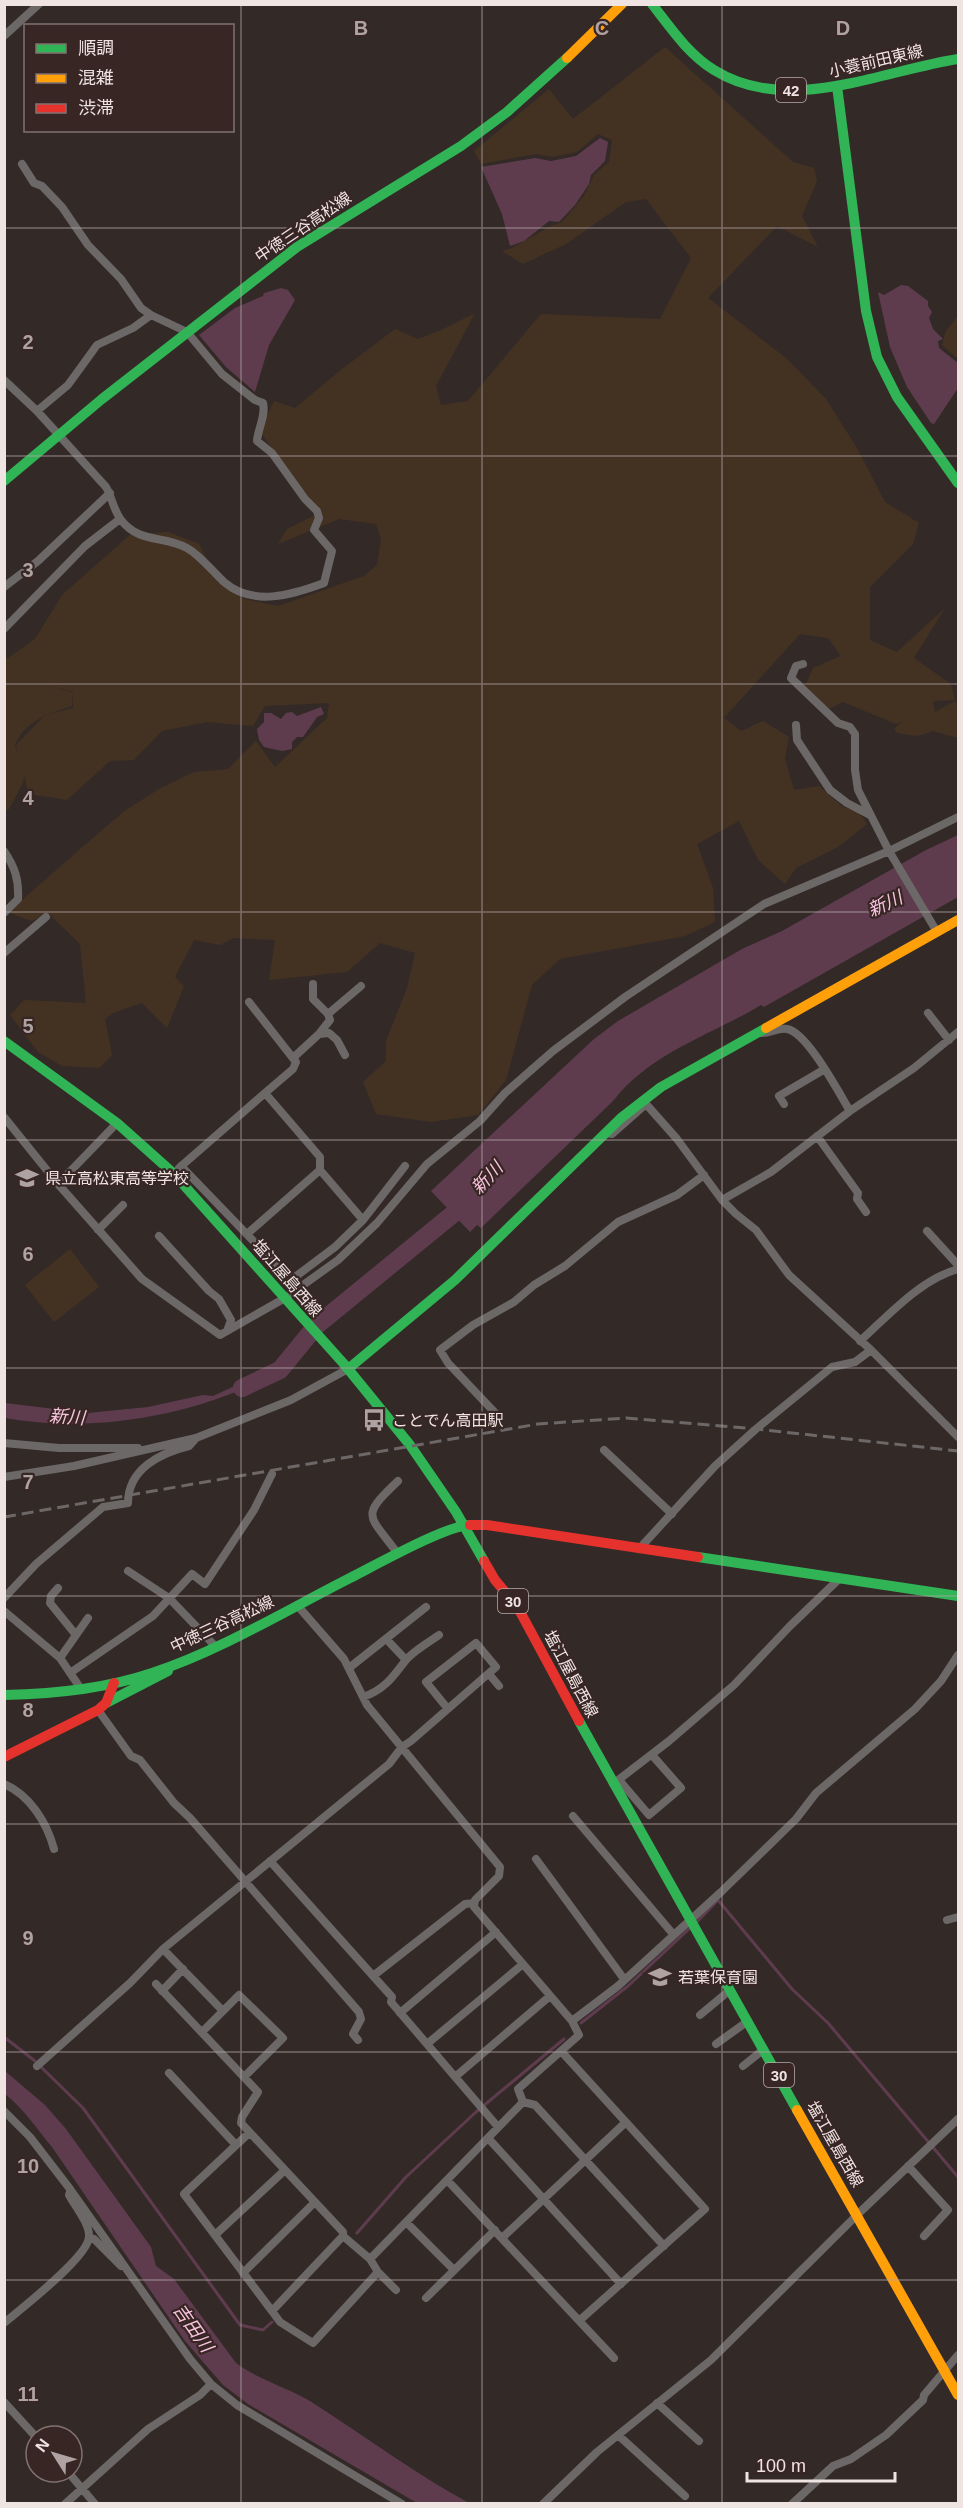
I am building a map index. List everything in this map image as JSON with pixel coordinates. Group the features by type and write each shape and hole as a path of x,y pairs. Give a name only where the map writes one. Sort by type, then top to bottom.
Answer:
{"main road":[{"name":"中徳三谷高松線","path":"4,481 58,435 297,247 461,146 507,112 546,79 622,4"},
{"name":"小蓑前田東線","path":"652,4 678,38 714,70 738,82 767,89 804,91 837,86 898,70 958,59"},
{"path":"837,86 866,311 874,350 897,397 958,483"},
{"path":"346,1367 381,1345 485,1251 605,1133 644,1099 934,927 958,920"},
{"name":"塩江屋島西線","path":"4,1041 177,1169 410,1445 464,1525 495,1580 517,1606 692,1923 958,2394"},
{"name":"中徳三谷高松線","path":"4,1695 45,1694 81,1689 152,1673 215,1646 398,1554 464,1525"},
{"path":"464,1525 487,1525 958,1596"},
{"path":"4,1757 160,1677 183,1660"},
{"path":"102,1707 114,1683"}],"street":[{"path":"4,36 39,4"},
{"path":"4,380 37,411 110,493 112,505 120,519 131,531 147,538 167,541 187,548 226,584 246,595 270,598 324,583 332,552 314,530 319,518 317,511 305,499 272,453 257,441 258,429 265,411 263,403 255,400 222,374 188,332 141,308 120,279 88,245 62,207 42,186 34,183 22,164"},
{"path":"37,411 68,385 98,345 134,328 151,315"},
{"path":"4,587 38,561 110,493"},
{"path":"4,629 85,546 120,519"},
{"path":"803,664 796,666 791,678 838,723 850,727 855,734 855,770 858,790 889,851 934,927"},
{"path":"796,725 797,740 830,790 847,803 870,815"},
{"path":"4,1118 58,1184 142,1279 220,1335 287,1301 330,1266 360,1240 428,1164 480,1121 506,1093 583,1026 687,953 764,904 889,851 958,817"},
{"path":"4,850 17,872 19,884 18,900 4,913"},
{"path":"4,953 46,917"},
{"path":"294,1057 328,1025 330,1020 328,1014 313,999 313,984"},
{"path":"328,1014 361,987"},
{"path":"249,1002 294,1057 296,1062 293,1069 177,1169 247,1234 291,1280 335,1247 363,1220 405,1166"},
{"path":"928,1013 949,1040"},
{"path":"755,1032 766,1033 784,1028 793,1030 825,1069 850,1111"},
{"path":"723,1200 771,1172 850,1111 906,1074 958,1032"},
{"path":"319,1034 329,1033 337,1040 345,1055"},
{"path":"784,1104 779,1096 825,1069"},
{"path":"266,1093 320,1157 320,1170 363,1220"},
{"path":"605,1133 612,1134 646,1104 723,1200 756,1230 789,1275 871,1350 958,1437"},
{"path":"58,1184 117,1124"},
{"path":"818,1136 858,1193 857,1199 866,1212"},
{"path":"247,1234 320,1170"},
{"path":"499,1417 448,1363 440,1350 473,1325 514,1302 534,1285 565,1266 618,1222 676,1195 704,1175"},
{"path":"98,1230 123,1205"},
{"path":"860,1341 917,1291 942,1274 958,1267 927,1231"},
{"path":"159,1236 219,1299 231,1320 227,1331"},
{"path":"639,1549 715,1466 807,1386 832,1367 855,1362 871,1350"},
{"path":"4,1477 74,1466 195,1438 291,1400 346,1367"},
{"path":"4,1598 36,1564 103,1507 128,1503 129,1486 149,1461 169,1451 189,1446 195,1438"},
{"path":"4,1443 59,1448 148,1448"},
{"path":"604,1450 672,1514"},
{"path":"70,1673 144,1622 192,1574 205,1584 254,1510 272,1474"},
{"path":"398,1481 375,1503 372,1519 398,1554"},
{"path":"128,1571 169,1598 215,1646"},
{"path":"652,1755 681,1788 649,1815 616,1782 652,1755 734,1685 839,1579"},
{"path":"57,1588 51,1596 50,1603 76,1635"},
{"path":"297,1605 332,1644 349,1668 367,1705 500,1867 498,1876 475,1900 474,1907 572,2021 579,2035 518,2089 523,2102"},
{"path":"349,1668 426,1607"},
{"path":"4,1611 60,1658 81,1689"},
{"path":"60,1658 88,1618"},
{"path":"363,1697 373,1694 399,1672 406,1660 439,1635"},
{"path":"390,1643 406,1660"},
{"path":"37,2066 130,1983 163,1949 389,1764 402,1747 448,1709 489,1674 496,1667 476,1643 426,1682 448,1709"},
{"path":"572,2021 624,1979 673,1934 692,1923 796,1819 816,1793 928,1696 958,1655"},
{"path":"489,1674 499,1686"},
{"path":"102,1707 131,1756 140,1760 174,1803 190,1818 359,2012 361,2019 353,2034 358,2040"},
{"path":"4,1784 23,1797 41,1819 49,1831 54,1849"},
{"path":"573,1816 673,1934"},
{"path":"536,1859 624,1979"},
{"path":"270,1862 392,1997 391,2002 498,2127"},
{"path":"373,1976 465,1904 474,1903"},
{"path":"947,1920 958,1917"},
{"path":"400,2013 495,1932"},
{"path":"163,1949 223,2011"},
{"path":"427,2044 523,1964"},
{"path":"162,1991 183,1969"},
{"path":"156,1984 258,2091 242,2117 241,2123 343,2232 343,2236 370,2259 378,2272 396,2290"},
{"path":"700,2015 730,1990"},
{"path":"202,2032 240,1995 283,2038 244,2077"},
{"path":"455,2077 550,1996"},
{"path":"716,2044 748,2021"},
{"path":"743,2066 764,2049"},
{"path":"561,2051 705,2209 580,2320"},
{"path":"169,2073 236,2145"},
{"path":"370,2259 523,2102"},
{"path":"523,2102 535,2105 664,2246"},
{"path":"4,2111 30,2137 70,2188 190,2359 211,2384 237,2405 402,2504"},
{"path":"543,2504 573,2473 711,2360 858,2214 958,2119"},
{"path":"502,2238 626,2122"},
{"path":"249,2133 184,2194 280,2322 313,2343 378,2272"},
{"path":"488,2138 621,2284"},
{"path":"908,2166 948,2210 924,2236"},
{"path":"215,2235 285,2170"},
{"path":"447,2180 614,2358"},
{"path":"4,2323 68,2267 84,2249 89,2238 88,2228 69,2195 70,2188"},
{"path":"243,2272 315,2202"},
{"path":"406,2222 454,2270"},
{"path":"426,2298 495,2230"},
{"path":"272,2311 343,2236"},
{"path":"89,2238 94,2239 129,2272"},
{"path":"792,2504 833,2466 851,2459 886,2435 923,2400 924,2395 958,2355"},
{"path":"65,2504 148,2429 200,2395 211,2384"},
{"path":"4,2402 24,2424"},
{"path":"657,2403 699,2441"},
{"path":"618,2435 685,2496"},
{"path":"78,2484 96,2504"}],"shaded area":[{"path":"665,47 793,162 814,168 817,181 802,216 818,247 777,226 708,298 786,358 826,399 857,448 885,502 919,523 913,544 870,587 870,640 897,652 945,608 914,658 951,684 955,700 933,701 935,712 955,701 958,703 958,738 933,731 918,736 897,733 894,729 903,721 896,724 843,702 829,709 804,689 813,668 841,656 828,638 800,634 724,718 741,731 763,721 789,737 785,759 794,790 819,786 843,807 858,811 867,824 838,847 796,868 785,884 758,860 739,821 697,844 713,888 715,922 685,936 560,959 532,985 506,1080 478,1115 431,1122 376,1114 363,1082 386,1061 386,1041 407,988 415,953 380,943 347,972 269,980 275,940 233,938 220,945 194,940 175,977 184,986 167,1028 142,1003 115,1012 105,1019 112,1055 99,1068 62,1066 38,1052 10,1015 24,1000 86,1003 80,944 49,914 31,921 8,912 123,812 159,789 194,772 228,769 256,741 275,767 327,718 329,703 265,706 253,726 207,722 162,731 134,760 110,761 67,800 29,794 24,776 23,783 9,809 5,811 4,656 8,658 35,639 62,595 131,534 168,532 199,544 212,570 244,599 278,606 364,576 377,565 381,539 376,524 339,519 278,544 287,529 317,514 260,431 274,401 295,408 395,329 418,339 475,313 436,386 441,405 468,401 541,314 660,319 691,258 646,199 626,202 566,244 523,264 502,251 562,222 584,196 594,175 609,162 612,140 598,134 577,152 553,157 536,154 481,164 474,151 549,89 573,119","holes":["73,693 73,708 49,714 72,706","43,717 16,745 19,755 15,745 19,737 31,724"]},
{"path":"958,316 958,359 942,345 946,331"},
{"path":"70,1249 99,1287 54,1322 25,1285"}],"water":[{"path":"600,138 608,142 605,161 591,175 589,184 575,205 559,222 549,221 524,241 510,246 502,214 481,167 535,158 551,161 576,156"},
{"path":"901,285 908,286 928,301 932,312 929,318 933,329 943,339 938,341 939,348 958,363 958,388 934,424 931,423 907,387 890,347 878,292 884,295"},
{"path":"281,288 288,290 295,300 269,345 255,392 226,367 199,335 235,308 263,296 264,293"},
{"path":"321,707 324,714 317,717 303,737 297,737 292,742 292,749 282,751 264,747 259,740 257,729 264,722 264,713 271,713 281,719 286,713 292,712 297,716"},
{"path":"958,835 958,897 764,1007 761,1005 663,1057 628,1084 481,1228 477,1225 470,1232 431,1191 594,1039 618,1021 742,949 782,931 926,850"},
{"path":"263,1373 261,1381 231,1394 168,1413 135,1419 69,1424 5,1418 5,1403 88,1413 148,1407 203,1395 213,1396"},
{"name":"吉田川","path":"5,2071 45,2105 66,2129 151,2247 156,2266 174,2279 236,2363 310,2401 408,2467 469,2503 417,2503 248,2404 223,2385 185,2341 52,2147 24,2112 5,2094"}],"waterway":[{"name":"新川","path":"242,1388 280,1370 316,1326 453,1214 469,1197"},
{"path":"695,1924 718,1900 792,1989 828,2023 958,2177"},
{"path":"581,2023 628,1986 690,1928"},
{"path":"4,2037 35,2061"},
{"path":"357,2233 406,2177 476,2112 564,2039"},
{"path":"41,2067 83,2108 240,2325 263,2330 272,2322"}],"railway":[{"path":"4,1517 538,1424 626,1418 756,1429 958,1451"}],"traffic: fast":[{"path":"652,4 680,40 705,64 743,83 772,89 803,90 834,86 958,59"},
{"path":"4,481 102,399 297,247 461,146 507,112 567,58"},
{"path":"837,86 866,311 877,357 897,397 958,483"},
{"path":"348,1369 455,1280 621,1118 661,1087 766,1028"},
{"path":"4,1041 117,1123 173,1173 344,1364 410,1445 456,1512 484,1561"},
{"path":"4,1695 60,1692 97,1687 177,1664 252,1629 410,1547 445,1532 470,1525"},
{"path":"698,1557 958,1596"},
{"path":"106,1703 168,1671"},
{"path":"579,1721 797,2110"}],"traffic: slow":[{"path":"567,58 622,4"},
{"path":"766,1028 958,920"},
{"path":"797,2110 958,2395"}],"traffic: jam":[{"path":"470,1525 487,1525 698,1557"},
{"path":"484,1561 495,1580 517,1606 579,1721"},
{"path":"4,1757 98,1710 106,1703 114,1683"}],"place":[{"name":"県立高松東高等学校","path":"27,1178"},
{"name":"ことでん高田駅","path":"374,1420"},
{"name":"若葉保育園","path":"660,1977"}]}
